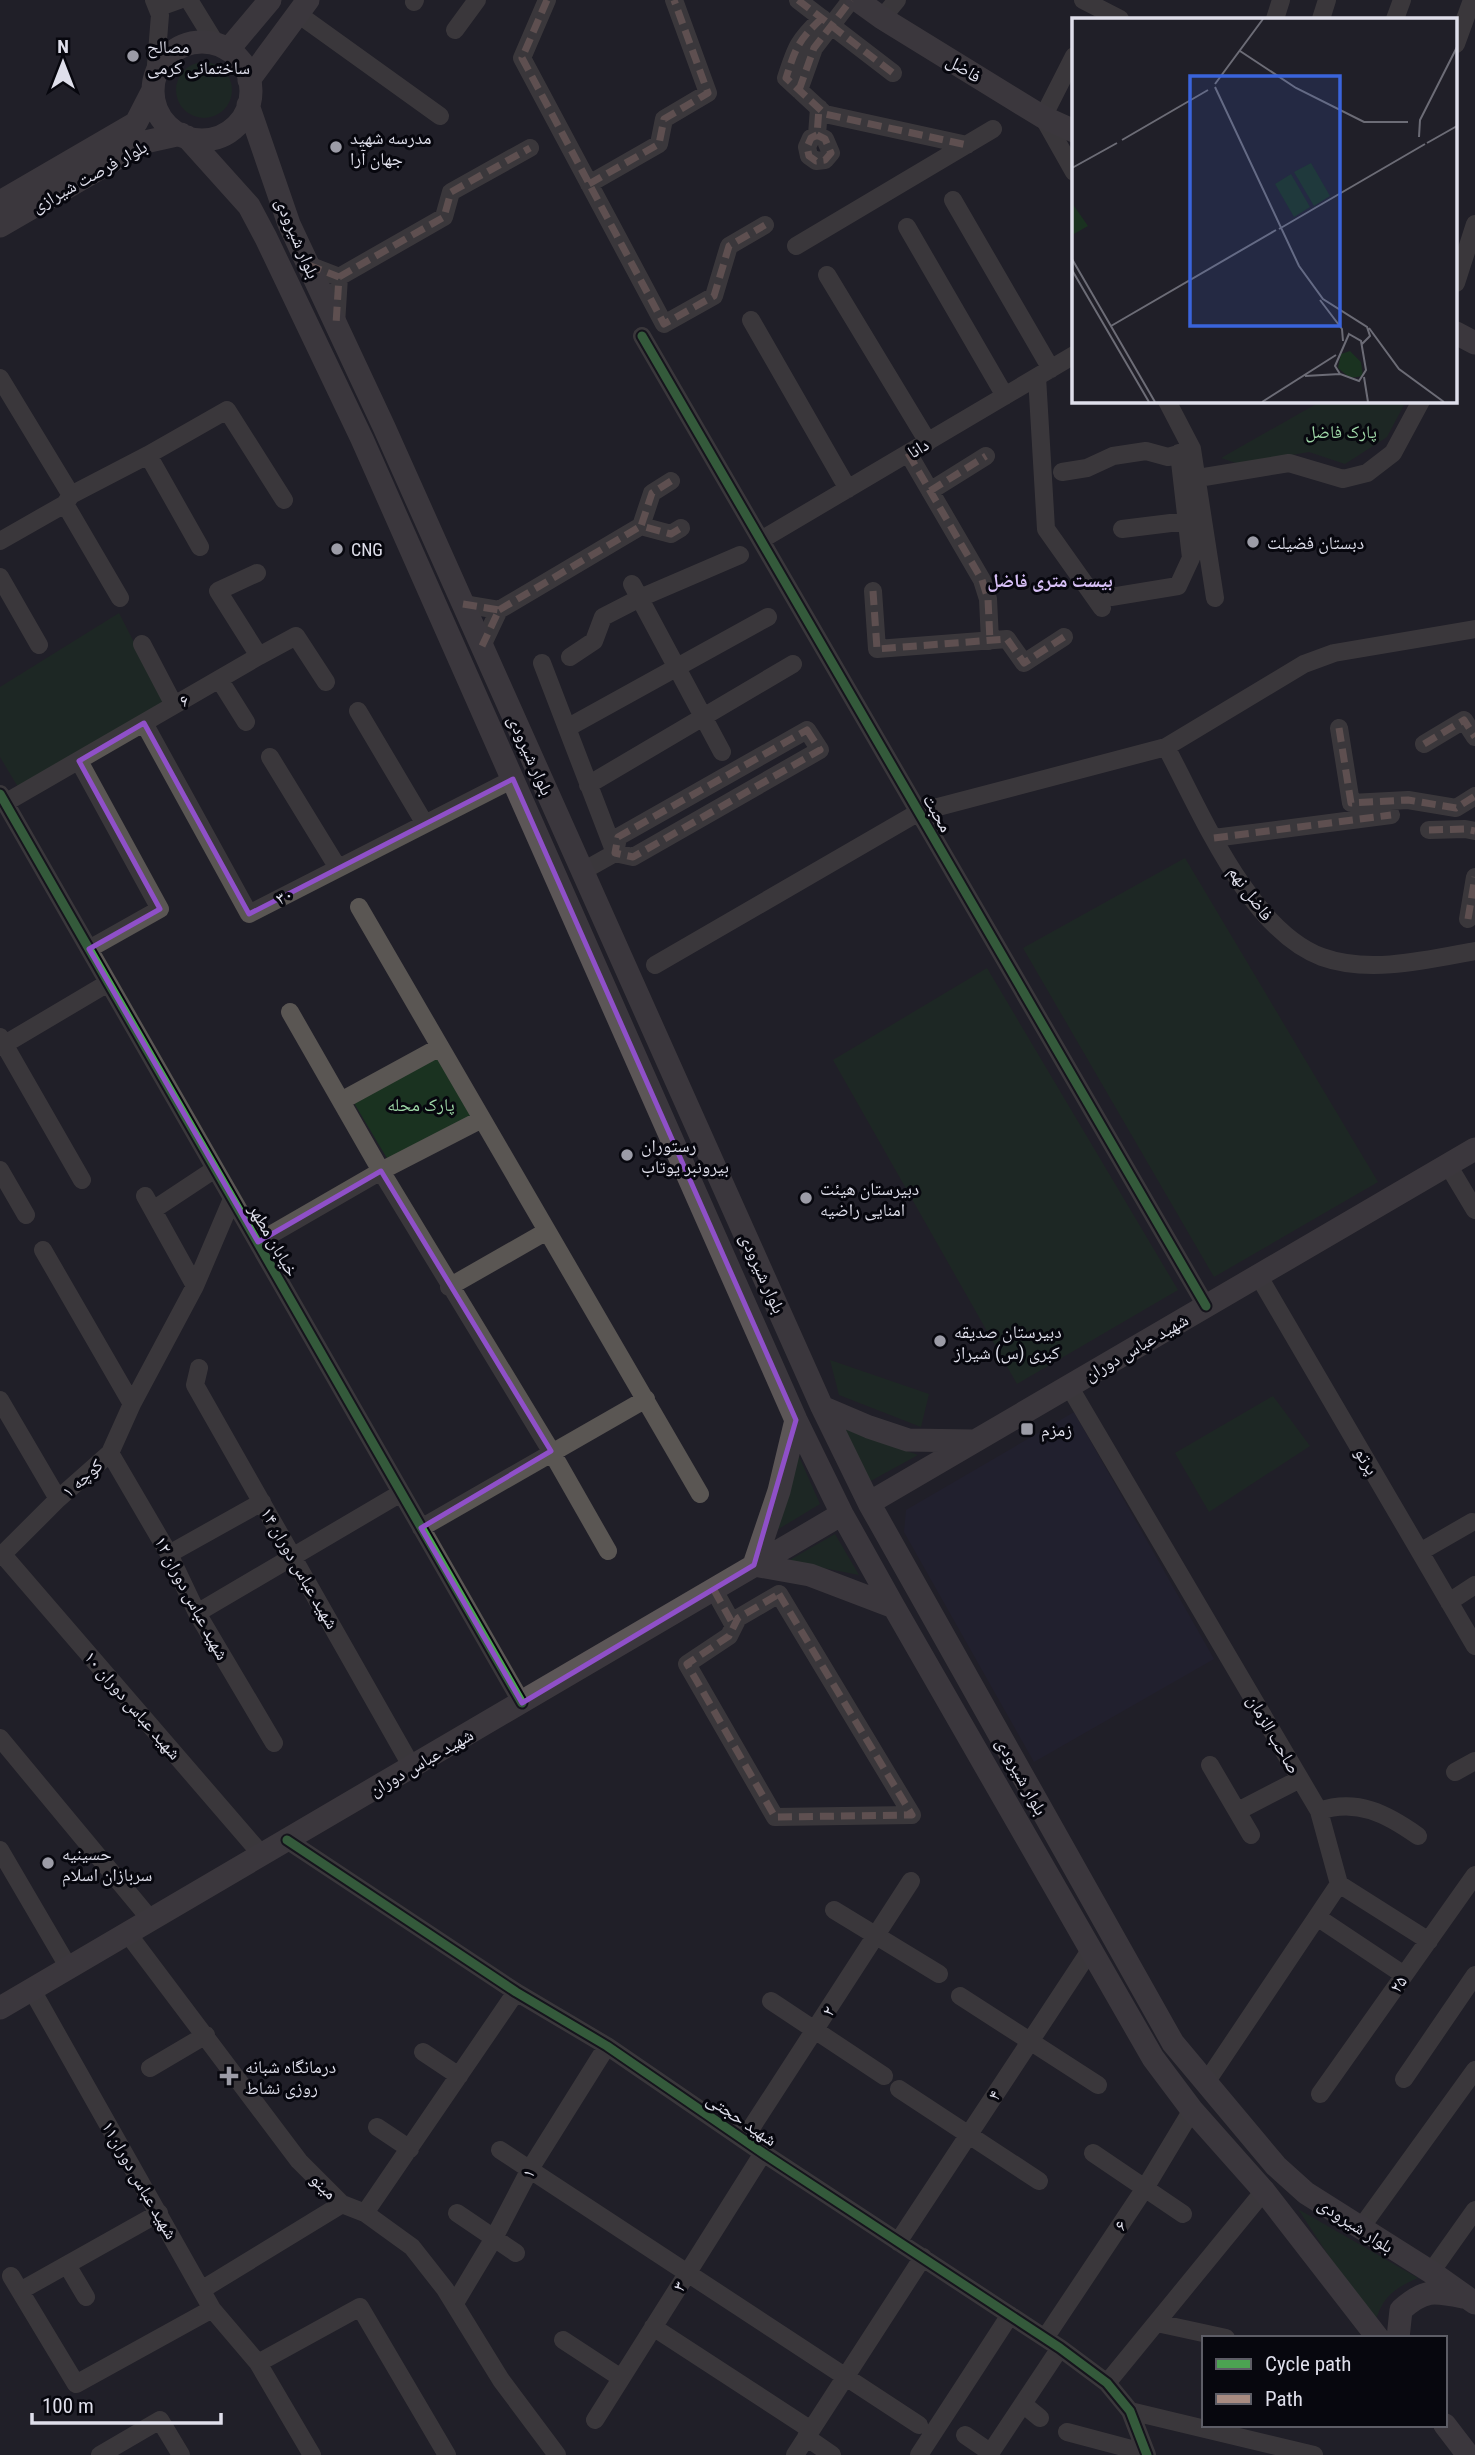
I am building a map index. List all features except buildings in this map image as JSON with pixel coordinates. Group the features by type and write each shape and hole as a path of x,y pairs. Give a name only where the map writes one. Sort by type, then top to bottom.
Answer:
{"main road":[{"name":"فاضل","path":"857,0 1043,117 1072,130"},
{"path":"250,80 303,7"},
{"path":"222,47 263,8"},
{"path":"263,8 259,25 265,32 283,34"},
{"path":"200,42 222,47 242,63 250,80 248,106 243,117 224,134 200,139 184,136 166,124 159,114 154,83 161,63 171,52 185,45 200,42"},
{"name":"بلوار فرصت شیرازی","path":"0,202 136,123 154,83"},
{"name":"بلوار شیرودی","path":"248,106 289,224 482,646 822,1407 869,1503 1173,2043 1205,2084 1286,2175 1306,2193 1471,2300"},
{"name":"بلوار فرصت شیرازی","path":"0,226 145,142 184,136"},
{"name":"بلوار شیرودی","path":"184,136 249,206 362,439 796,1420 842,1514 1153,2058 1192,2110 1264,2191 1376,2336"},
{"path":"661,1113 681,1090"},
{"path":"661,1113 691,1112"},
{"name":"شهید عباس دوران","path":"869,1503 1475,1149"},
{"path":"822,1407 908,1440 973,1441"},
{"path":"796,1420 779,1491 754,1565 810,1575 894,1607"},
{"path":"886,1533 889,1507 902,1483"},
{"name":"شهید عباس دوران","path":"0,2008 842,1514"},
{"path":"1052,1881 1073,1868"},
{"path":"1398,2336 1401,2310 1416,2297 1437,2291 1471,2300"},
{"path":"1447,2427 1468,2455"}],"street":[{"path":"154,0 165,5 179,0"},
{"path":"154,0 160,15 154,83"},
{"path":"189,0 222,47"},
{"path":"455,30 477,0"},
{"path":"547,0 522,58 664,324 714,296 729,246 765,225"},
{"path":"589,184 659,144 664,119 708,93 674,0"},
{"path":"797,0 893,72"},
{"path":"852,0 827,22 793,84 825,114 967,145"},
{"path":"882,18 897,0"},
{"path":"1275,18 1281,0"},
{"path":"1321,18 1327,0"},
{"path":"1395,18 1402,0"},
{"path":"1458,39 1470,6"},
{"path":"303,7 440,116"},
{"path":"1094,7 1118,18"},
{"path":"1072,60 1043,117 1072,168"},
{"path":"817,135 819,108"},
{"path":"796,246 993,129"},
{"path":"339,277 444,217 451,192 530,148"},
{"path":"953,200 1044,373 1046,529 1106,602 1178,586 1191,558 1187,521 1186,451"},
{"path":"1458,277 1475,224"},
{"path":"906,227 1005,396"},
{"path":"309,265 339,277"},
{"path":"827,275 928,442"},
{"path":"336,324 339,277"},
{"path":"751,320 848,489"},
{"name":"محبت","path":"642,336 1206,1306"},
{"name":"دانا","path":"761,540 1072,356"},
{"path":"2,388 68,500 120,598"},
{"path":"1167,402 1198,478 1215,598"},
{"path":"1198,478 1289,463 1343,479 1367,473 1393,453 1420,402"},
{"path":"0,541 228,410 284,500"},
{"path":"1062,472 1087,468 1113,456 1146,451 1168,457 1186,451"},
{"path":"908,453 982,580 988,599 990,641"},
{"path":"148,455 200,547"},
{"path":"930,491 986,456"},
{"path":"482,646 499,610 641,526 652,493 671,481"},
{"path":"1122,528 1187,521"},
{"path":"641,526 671,534 681,528"},
{"path":"570,657 594,641 603,617 636,591 740,555"},
{"path":"257,573 218,591 259,656"},
{"path":"0,577 39,645"},
{"path":"636,591 722,752"},
{"path":"873,591 877,649 1007,639 1024,663 1064,637"},
{"path":"463,604 499,610"},
{"path":"566,728 768,617"},
{"path":"655,965 919,812 1166,747 1304,664 1334,653 1475,629"},
{"name":"۶","path":"3,798 79,761 296,636 326,682"},
{"path":"142,644 174,705"},
{"path":"542,663 615,853"},
{"path":"588,785 793,664"},
{"path":"219,680 246,722"},
{"path":"358,711 425,824"},
{"path":"1424,744 1464,719 1475,737"},
{"name":"۳۰","path":"144,723 249,914 513,779"},
{"path":"1339,728 1351,803 1408,800 1456,808 1475,796"},
{"path":"583,871 615,853 633,857 820,750 807,730 618,837 615,853"},
{"name":"فاضل نهم","path":"1166,747 1214,838 1245,889 1265,917 1291,941 1322,957 1361,964 1416,962 1475,951"},
{"path":"270,757 338,868"},
{"path":"79,761 160,909 89,949"},
{"name":"خیابان مطهر","path":"3,798 7,824 89,949 522,1703"},
{"path":"1214,838 1391,815"},
{"path":"1429,830 1465,828 1475,831"},
{"path":"1468,919 1475,877"},
{"path":"359,907 700,1494"},
{"path":"82,1180 1,1043 108,983"},
{"path":"290,1012 449,1287 551,1451 608,1551"},
{"path":"341,1101 440,1047"},
{"path":"258,1241 381,1171 482,1119"},
{"path":"1448,1165 1475,1210"},
{"path":"195,1286 149,1203 215,1169"},
{"path":"0,1170 26,1215"},
{"name":"کوچه ۱","path":"2,1556 58,1499 110,1453 132,1404 195,1286 232,1199"},
{"path":"449,1287 547,1231"},
{"path":"43,1250 132,1404"},
{"name":"پرتو","path":"1258,1275 1475,1646"},
{"name":"شهید عباس دوران ۱۴","path":"199,1368 195,1385 412,1767"},
{"name":"صاحب الزمان","path":"1069,1386 1319,1811 1339,1884"},
{"path":"421,1528 551,1451 646,1399"},
{"path":"0,1400 58,1499"},
{"name":"شهید عباس دوران ۱۲","path":"110,1453 169,1554 197,1613 274,1743"},
{"path":"197,1613 401,1493"},
{"path":"169,1554 262,1502"},
{"path":"1420,1552 1472,1522"},
{"name":"شهید عباس دوران ۱۰","path":"2,1556 262,1855"},
{"path":"1449,1602 1475,1585"},
{"path":"714,1590 734,1626"},
{"path":"779,1594 912,1815 775,1817 687,1664 729,1636 734,1626 738,1618 779,1594"},
{"path":"0,1738 151,1920"},
{"path":"1455,1772 1475,1761"},
{"path":"1210,1765 1251,1835"},
{"path":"1238,1811 1300,1779"},
{"path":"1319,1811 1335,1805 1365,1808 1394,1819 1418,1836"},
{"name":"شهید حجتی","path":"287,1840 516,1992 607,2046 763,2153 1053,2343 1107,2384 1130,2411 1147,2454"},
{"path":"0,1850 69,1968"},
{"name":"۲۵","path":"1320,2094 1475,1875"},
{"name":"۲","path":"744,2139 911,1881"},
{"path":"1205,2084 1339,1884 1429,1941"},
{"path":"834,1910 939,1974"},
{"path":"1317,1917 1404,1975"},
{"name":"مینو","path":"128,1934 299,2161 342,2204 365,2213 412,2247 455,2303 501,2380 557,2455"},
{"name":"۴","path":"898,2242 1091,1949"},
{"path":"1404,2079 1475,1975"},
{"name":"شهید عباس دوران۱۱","path":"32,1990 203,2288 212,2309 258,2363 312,2455"},
{"path":"365,2213 516,1992"},
{"path":"960,1996 1098,2085"},
{"path":"771,2001 884,2076"},
{"path":"150,2068 206,2035"},
{"name":"۱","path":"455,2303 494,2238 530,2169 607,2046"},
{"path":"423,2052 459,2076"},
{"path":"1360,2229 1475,2070"},
{"path":"899,2089 1039,2181"},
{"name":"۶","path":"990,2454 1023,2404 1053,2343 1192,2110"},
{"path":"377,2127 410,2149"},
{"path":"500,2150 919,2425"},
{"name":"۳","path":"595,2420 763,2153"},
{"path":"1093,2153 1183,2214"},
{"path":"1107,2384 1264,2191"},
{"path":"203,2288 342,2204"},
{"path":"1431,2272 1475,2210"},
{"path":"159,2213 66,2265 16,2283 76,2384 212,2309"},
{"path":"457,2213 516,2253"},
{"path":"795,2455 923,2257"},
{"path":"66,2265 86,2297"},
{"path":"258,2363 360,2307 447,2455"},
{"path":"919,2455 1010,2315"},
{"path":"1157,2323 1217,2336"},
{"path":"653,2327 737,2382 809,2434 832,2455"},
{"path":"563,2340 621,2378"},
{"path":"1023,2404 1040,2418"},
{"path":"1130,2411 1266,2449 1314,2455"},
{"path":"100,2455 160,2420 181,2455"},
{"path":"1067,2432 1147,2454"},
{"path":"965,2435 990,2454"}],"highlighted area":[{"path":"144,723 249,914 513,779 796,1420 754,1565 522,1703 421,1528 551,1451 381,1171 258,1242 89,949 160,909 79,761"}],"shaded area":[{"path":"1074,1412 1214,1659 1034,1762 904,1532 906,1510"}],"green space":[{"path":"204,62 219,67 227,75 232,90 227,105 219,113 204,118 189,113 181,105 176,90 181,75 189,67"},
{"name":"پارک فاضل","path":"1405,402 1387,437 1345,464 1309,452 1239,464 1221,458 1318,403"},
{"path":"119,613 165,703 18,787 0,757 0,687"},
{"path":"1185,858 1378,1182 1214,1277 1023,948"},
{"path":"987,968 1178,1290 1017,1384 833,1060"},
{"name":"پارک محله","path":"442,1054 475,1114 388,1160 354,1103"},
{"path":"830,1360 929,1394 921,1427 839,1395"},
{"path":"1273,1396 1310,1446 1209,1512 1175,1453"},
{"path":"843,1428 918,1455 867,1483"},
{"path":"797,1452 820,1504 772,1533"},
{"path":"835,1534 859,1575 788,1561"},
{"path":"1298,2209 1418,2278 1401,2286 1389,2296 1374,2325"}],"marked path":[{"path":"547,0 522,58 664,324 714,296 729,246 765,225"},
{"path":"589,184 659,144 664,119 708,93 674,0"},
{"path":"798,0 893,73"},
{"path":"799,90 814,48 851,0"},
{"path":"822,18 799,45 786,78 825,114 967,145"},
{"path":"817,135 825,139 831,153 825,160 816,161 809,156 807,147 811,138 817,135 819,108"},
{"path":"339,277 444,217 451,192 530,148"},
{"path":"308,265 339,277 336,324"},
{"path":"908,453 982,580 988,599 990,641"},
{"path":"930,491 986,456"},
{"path":"671,481 652,493 641,526 671,534 681,528"},
{"path":"499,610 641,526"},
{"path":"873,591 877,649 1007,639 1024,663 1064,637"},
{"path":"463,604 499,610 482,646"},
{"path":"1424,744 1464,720 1475,737"},
{"path":"1339,728 1351,803 1408,800 1456,808 1475,796"},
{"path":"807,730 820,750 633,857 615,853 618,837 807,730"},
{"path":"1214,838 1391,815"},
{"path":"1429,830 1475,831"},
{"path":"1468,919 1475,877"},
{"path":"714,1590 734,1626"},
{"path":"779,1594 912,1815 775,1817 687,1664 729,1636 738,1618 779,1594"}],"cycle path":[{"path":"642,336 1206,1306"},
{"path":"0,794 522,1703"},
{"path":"287,1840 516,1992 607,2046 763,2153 1060,2348 1107,2383 1130,2411 1147,2455"}],"place":[{"name":"مصالح ساختمانی کرمی","path":"133,56"},
{"name":"مدرسه شهید جهان آرا","path":"336,147"},
{"name":"دبستان فضیلت","path":"1253,542"},
{"name":"CNG","path":"337,549"},
{"name":"رستوران بیرونبر یوتاب","path":"627,1155"},
{"name":"دبیرستان هیئت امنایی راضیه","path":"806,1198"},
{"name":"دبیرستان صدیقه کبری (س) شیراز","path":"940,1341"},
{"name":"زمزم","path":"1027,1429"},
{"name":"حسینیه سربازان اسلام","path":"48,1863"},
{"name":"درمانگاه شبانه روزی نشاط","path":"229,2076"}],"district":[{"name":"بیست متری فاضل","path":"1050,580"}]}
